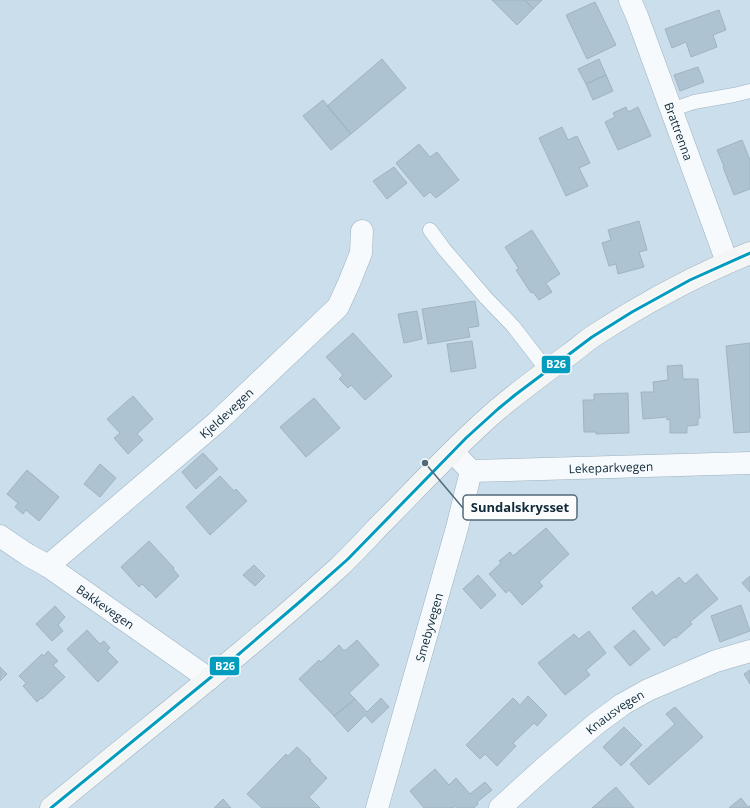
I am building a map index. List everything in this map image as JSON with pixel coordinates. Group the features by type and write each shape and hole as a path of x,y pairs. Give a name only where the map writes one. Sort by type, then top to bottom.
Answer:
{"street":[{"name":"Brattrenna","path":"630,0 727,262"},
{"name":"Kjeldevegen","path":"48,566 217,422 338,307 361,253 362,231"},
{"path":"51,808 277,623 340,566 453,452 498,409 547,370 594,336 634,311 727,262 750,253"},
{"path":"453,452 471,471"},
{"name":"Lekeparkvegen","path":"471,471 750,463"},
{"name":"Smebyvegen","path":"377,808 457,528 471,471"},
{"name":"Bakkevegen","path":"0,536 28,555 48,566 209,679"},
{"name":"Knausvegen","path":"511,804 544,768 597,723 623,704 648,690 716,661 750,651"}],"lane":[{"path":"671,110 694,102 750,91"},
{"path":"430,230 444,249 486,298 513,326 547,370"}],"building":[{"path":"492,0 525,0 533,9 517,25"},
{"path":"525,0 542,0 533,9"},
{"path":"595,2 616,45 587,59 566,15"},
{"path":"719,10 726,30 713,35 717,47 691,57 686,42 672,48 665,29"},
{"path":"382,59 406,88 351,134 327,106"},
{"path":"599,59 606,75 586,84 578,69"},
{"path":"698,67 704,82 680,91 674,75"},
{"path":"606,75 613,91 593,100 586,84"},
{"path":"323,100 351,134 331,150 303,116"},
{"path":"626,107 628,112 638,107 651,136 618,150 605,122 615,117 613,113"},
{"path":"562,127 568,140 577,136 590,163 579,168 588,186 566,196 539,138"},
{"path":"742,140 750,160 750,189 734,195 717,150"},
{"path":"419,144 430,157 437,152 459,180 436,198 430,192 424,197 396,163"},
{"path":"394,167 407,183 387,199 373,181"},
{"path":"639,221 647,250 639,252 644,267 618,274 616,264 609,266 602,243 611,240 608,230"},
{"path":"532,230 560,274 546,283 552,292 539,300 533,292 531,293 516,270 519,269 505,247"},
{"path":"475,301 479,326 468,328 470,337 428,344 422,309"},
{"path":"417,311 422,339 404,343 398,314"},
{"path":"353,333 392,376 365,400 351,385 348,388 339,379 343,375 326,357"},
{"path":"472,341 476,368 451,372 447,344"},
{"path":"750,343 750,432 734,433 726,346"},
{"path":"682,365 683,379 698,379 700,418 698,418 698,425 687,426 687,433 670,433 670,419 667,420 667,417 643,419 641,392 654,392 653,382 668,380 667,366"},
{"path":"628,393 629,433 596,434 596,432 584,432 583,400 594,400 594,394"},
{"path":"133,396 153,419 137,434 143,440 128,454 114,438 120,433 107,419"},
{"path":"314,398 340,428 306,457 280,427"},
{"path":"203,453 218,469 196,489 182,472"},
{"path":"100,464 116,478 100,497 84,484"},
{"path":"27,470 59,497 39,521 26,510 23,514 15,507 18,503 7,494"},
{"path":"220,476 234,491 236,489 247,501 210,535 186,507"},
{"path":"546,528 569,554 539,582 543,586 522,605 509,590 506,593 489,574 501,563 499,561 510,552 513,556"},
{"path":"149,541 174,568 173,569 179,576 156,598 142,584 139,587 121,567"},
{"path":"254,565 265,576 255,586 243,575"},
{"path":"697,574 718,599 690,622 692,624 676,638 674,637 664,646 632,608 652,591 656,596 679,577 685,584"},
{"path":"478,575 496,595 481,609 463,589"},
{"path":"750,576 750,592 742,583"},
{"path":"741,605 750,631 720,642 711,616"},
{"path":"55,606 65,617 58,625 63,631 52,641 36,624"},
{"path":"87,630 100,644 104,641 110,648 107,651 118,662 98,682 67,649"},
{"path":"634,630 650,649 630,666 614,647"},
{"path":"589,631 606,653 586,670 590,675 565,695 538,663 574,634 579,639"},
{"path":"357,640 379,665 349,693 355,699 334,716 299,679 319,660 321,662 339,645 343,650 346,650"},
{"path":"48,651 58,661 53,665 65,677 37,702 23,686 26,683 19,676 42,654 44,656"},
{"path":"0,667 7,674 0,681"},
{"path":"750,670 750,684 744,674"},
{"path":"528,696 547,715 537,726 534,723 513,743 516,746 497,766 485,754 480,759 466,745 513,698 520,705"},
{"path":"381,698 389,707 372,723 365,715 348,732 334,716 355,699 367,712"},
{"path":"675,707 703,737 649,785 630,764 675,724 666,714"},
{"path":"624,727 642,745 621,766 603,747"},
{"path":"297,747 327,778 309,797 320,808 262,808 247,794 286,754 288,756"},
{"path":"435,769 449,785 456,778 470,794 485,782 492,790 477,802 478,804 474,808 457,808 456,806 454,808 424,808 410,791"},
{"path":"616,787 634,808 592,808"},
{"path":"741,798 748,807 750,806 750,808 729,808"},
{"path":"223,799 231,808 214,808"}],"transit line":[{"name":"B26","path":"51,808 232,660 348,559 466,438 515,395 592,337 632,312 690,280 750,253"}],"place":[{"name":"Sundalskrysset","path":"425,463"}]}
